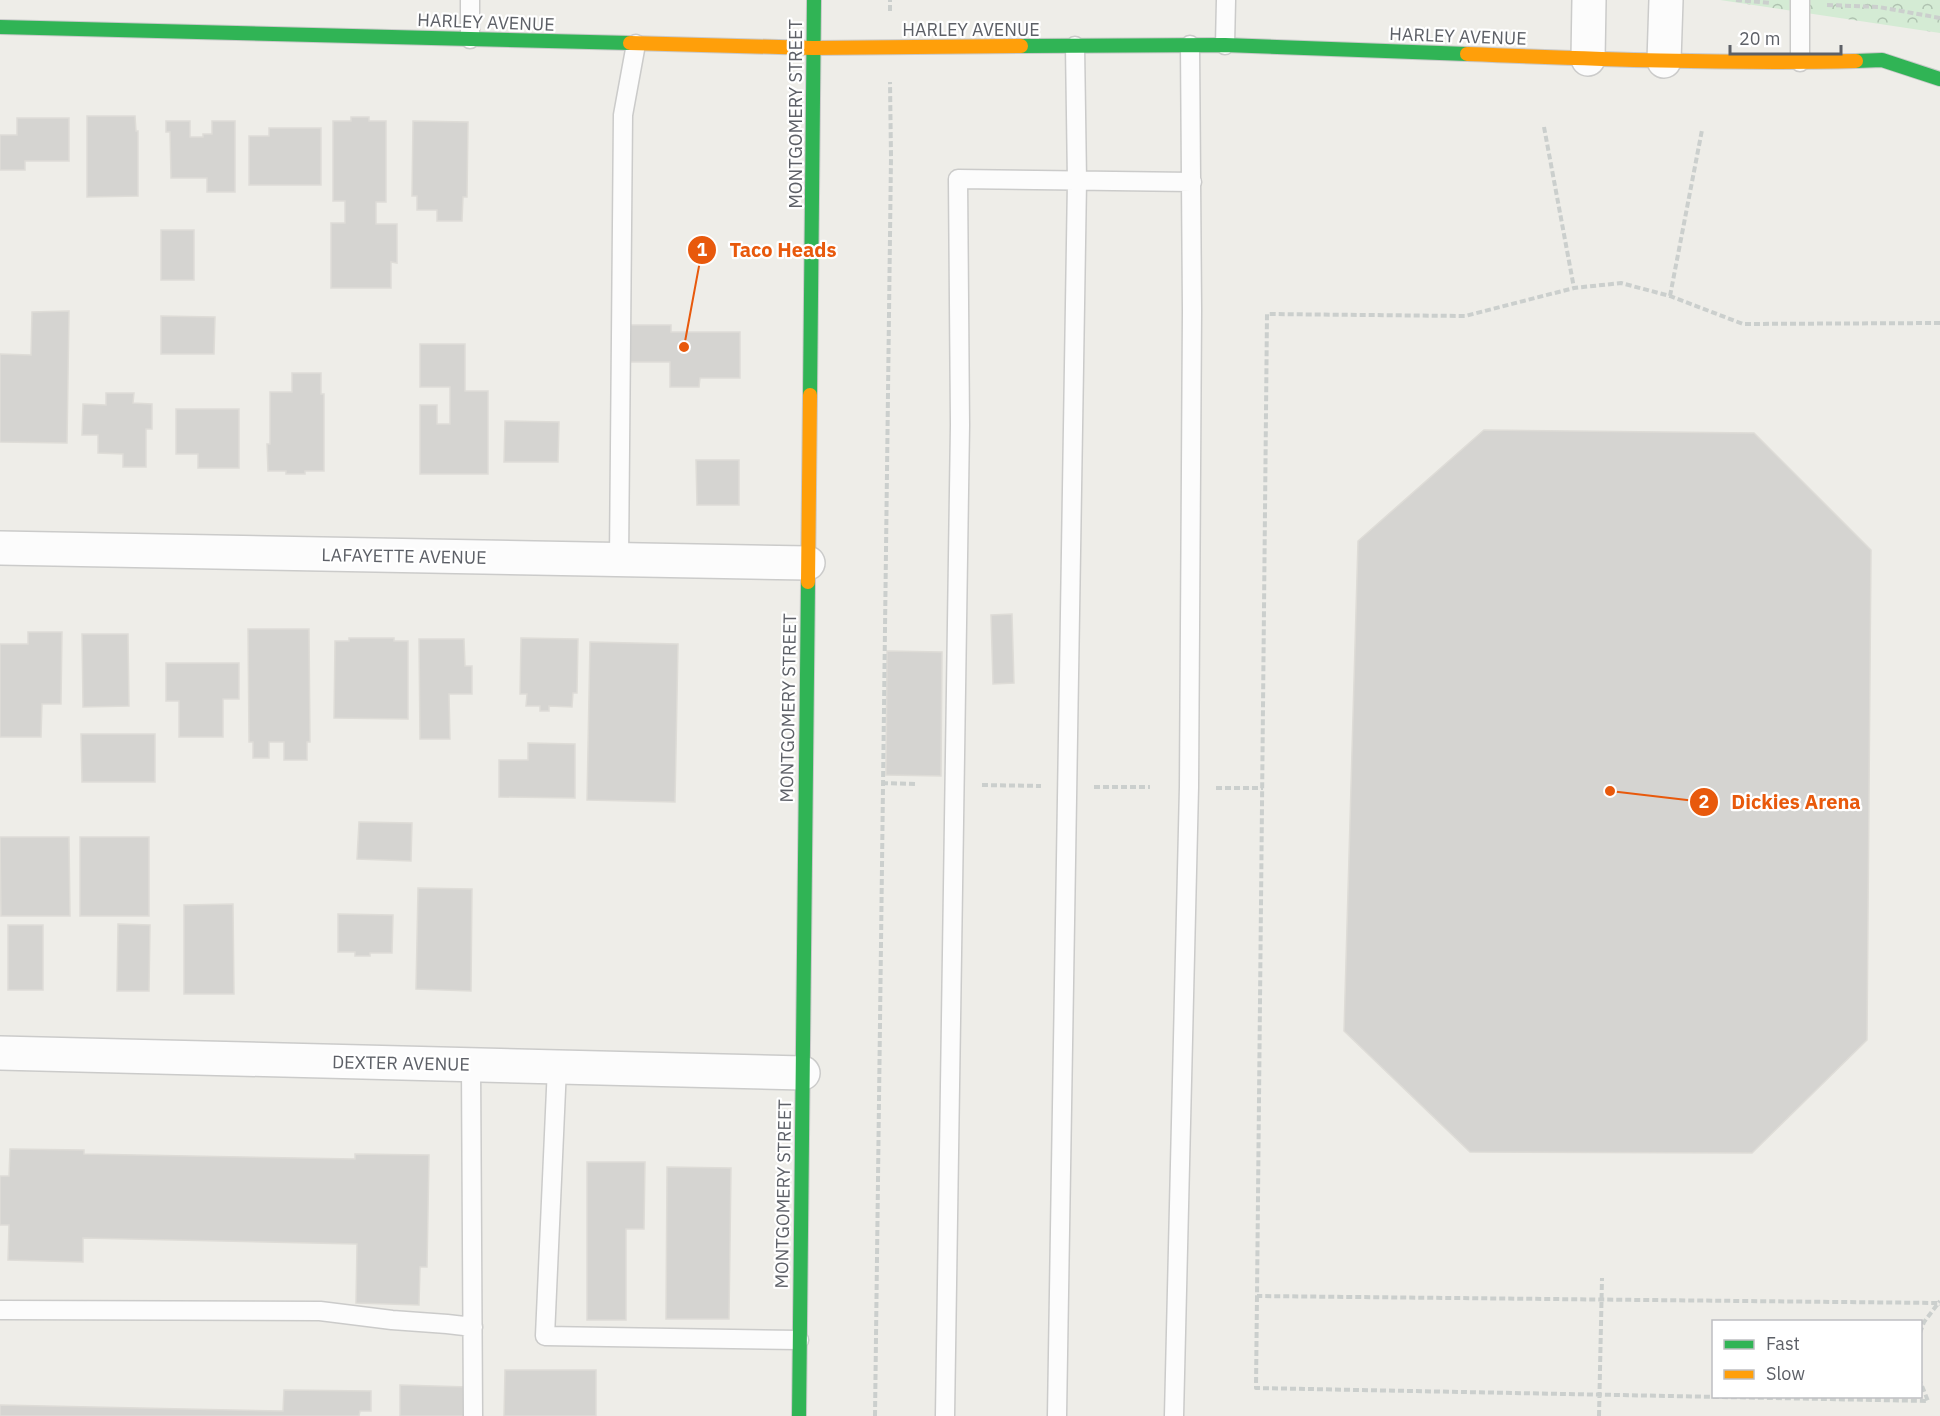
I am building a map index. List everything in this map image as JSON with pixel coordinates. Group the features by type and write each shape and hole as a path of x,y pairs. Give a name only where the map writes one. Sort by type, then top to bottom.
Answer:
{"street":[{"name":"MONTGOMERY STREET","path":"799,1416 814,0"},
{"path":"1588,59 1589,0"},
{"path":"1664,61 1666,0"},
{"name":"HARLEY AVENUE","path":"0,27 813,48 1225,45 1664,61 1882,60 1940,79"},
{"name":"LAFAYETTE AVENUE","path":"0,548 808,563"},
{"name":"DEXTER AVENUE","path":"0,1053 802,1073"}],"lane":[{"path":"470,0 470,39"},
{"path":"1225,45 1226,0"},
{"path":"1800,2 1800,62"},
{"path":"619,560 623,115 636,44"},
{"path":"1174,1416 1187,896 1191,488 1190,45"},
{"path":"1057,1416 1077,181 1074,46"},
{"path":"945,1416 960,425 958,179 1192,182"},
{"path":"471,1065 473,1416"},
{"path":"557,1067 544,1336 799,1340"},
{"path":"0,1310 320,1311 473,1327"}],"path":[{"path":"875,1416 891,157 890,0"},
{"path":"1736,0 1879,7 1940,18"},
{"path":"1544,127 1574,288"},
{"path":"1670,296 1702,130"},
{"path":"1712,1397 1256,1388 1267,315 1465,316 1574,288 1621,283 1670,296 1743,324 1940,323"},
{"path":"882,783 915,784"},
{"path":"976,785 1049,786"},
{"path":"1093,787 1150,787"},
{"path":"1215,788 1263,788"},
{"path":"1599,1416 1602,1278"},
{"path":"1257,1296 1939,1303"},
{"path":"1922,1328 1939,1303"},
{"path":"1764,1398 1928,1401 1922,1386"}],"green space":[{"path":"1720,0 1940,0 1940,33"}],"building":[{"path":"87,116 135,116 136,131 138,131 138,196 87,197"},
{"path":"351,117 369,117 369,121 386,121 386,202 376,202 376,224 397,224 397,263 391,262 391,288 331,288 331,223 345,223 345,201 333,201 333,121 351,121"},
{"path":"17,118 69,118 69,161 25,161 25,170 0,170 0,135 17,135"},
{"path":"166,121 190,121 190,137 203,137 203,134 212,134 212,121 235,121 235,192 207,192 207,178 171,178 170,132 166,132"},
{"path":"413,121 468,122 467,197 463,197 462,221 437,221 437,210 417,210 417,196 412,196"},
{"path":"269,128 321,128 321,185 249,185 249,136 269,136"},
{"path":"161,230 194,230 194,280 161,280"},
{"path":"69,311 67,443 0,442 0,354 31,355 32,312"},
{"path":"161,316 215,317 214,354 161,354"},
{"path":"628,325 671,325 671,332 740,332 740,378 700,378 699,387 670,387 670,362 628,362"},
{"path":"420,344 465,344 465,391 488,391 488,474 420,474 420,405 437,405 437,424 450,424 450,387 420,387"},
{"path":"292,373 321,373 321,394 324,394 324,471 286,474 286,471 268,471 270,392 292,392"},
{"path":"106,393 134,393 133,403 152,404 152,429 146,429 146,467 123,467 123,454 98,453 98,435 82,435 83,404 106,405"},
{"path":"176,409 239,409 239,468 198,468 198,454 176,454"},
{"path":"505,421 559,422 558,462 504,462"},
{"path":"1484,430 1754,433 1871,550 1867,1040 1752,1153 1470,1152 1344,1031 1358,541"},
{"path":"696,460 739,460 739,505 697,505"},
{"path":"1012,614 1014,683 993,684 991,615"},
{"path":"248,629 309,629 310,742 307,742 307,760 284,760 284,742 269,742 269,758 253,758 253,742 249,742"},
{"path":"28,632 62,632 61,704 42,704 41,737 0,737 0,644 28,644"},
{"path":"82,634 128,634 129,706 83,707"},
{"path":"349,638 394,638 394,641 408,641 408,719 334,718 335,641 349,641"},
{"path":"521,638 578,639 577,693 573,693 572,707 549,706 549,711 540,711 540,706 526,706 527,694 520,694"},
{"path":"419,639 464,639 465,666 472,666 472,694 449,694 450,739 420,739"},
{"path":"590,642 678,644 675,802 587,800"},
{"path":"887,651 942,652 941,776 886,775"},
{"path":"166,663 239,663 239,699 223,699 223,737 179,737 179,701 166,701"},
{"path":"81,734 155,734 155,782 82,782"},
{"path":"528,743 575,744 575,798 499,797 499,760 528,760"},
{"path":"359,822 412,823 411,861 357,859"},
{"path":"0,837 69,837 70,916 1,916"},
{"path":"80,837 149,837 149,916 80,916"},
{"path":"418,888 472,889 471,991 416,989"},
{"path":"233,904 234,994 184,994 184,905"},
{"path":"338,914 393,915 392,953 355,956 355,952 338,952"},
{"path":"118,924 150,925 149,991 117,991"},
{"path":"8,925 43,925 43,990 8,990"},
{"path":"10,1149 84,1150 84,1154 355,1159 355,1154 429,1155 427,1267 420,1267 419,1305 356,1303 357,1244 83,1238 83,1262 8,1260 9,1225 0,1225 0,1176 9,1176"},
{"path":"587,1162 645,1162 644,1229 626,1229 626,1320 587,1320"},
{"path":"667,1167 731,1168 729,1319 666,1319"},
{"path":"505,1370 596,1370 596,1416 504,1416"},
{"path":"400,1385 469,1387 469,1416 400,1416"},
{"path":"284,1390 371,1391 371,1411 360,1411 359,1416 0,1416 0,1405 283,1411"}],"traffic: fast":[{"path":"810,395 814,0"},
{"path":"0,27 630,43"},
{"path":"1021,46 1225,45 1467,54"},
{"path":"1856,61 1882,60 1940,79"},
{"path":"799,1416 808,582"}],"traffic: slow":[{"path":"630,43 813,48 1021,46"},
{"path":"1467,54 1710,61 1856,61"},
{"path":"808,582 810,395"}],"place":[{"name":"Taco Heads","path":"684,347"},
{"name":"Dickies Arena","path":"1610,791"}]}
